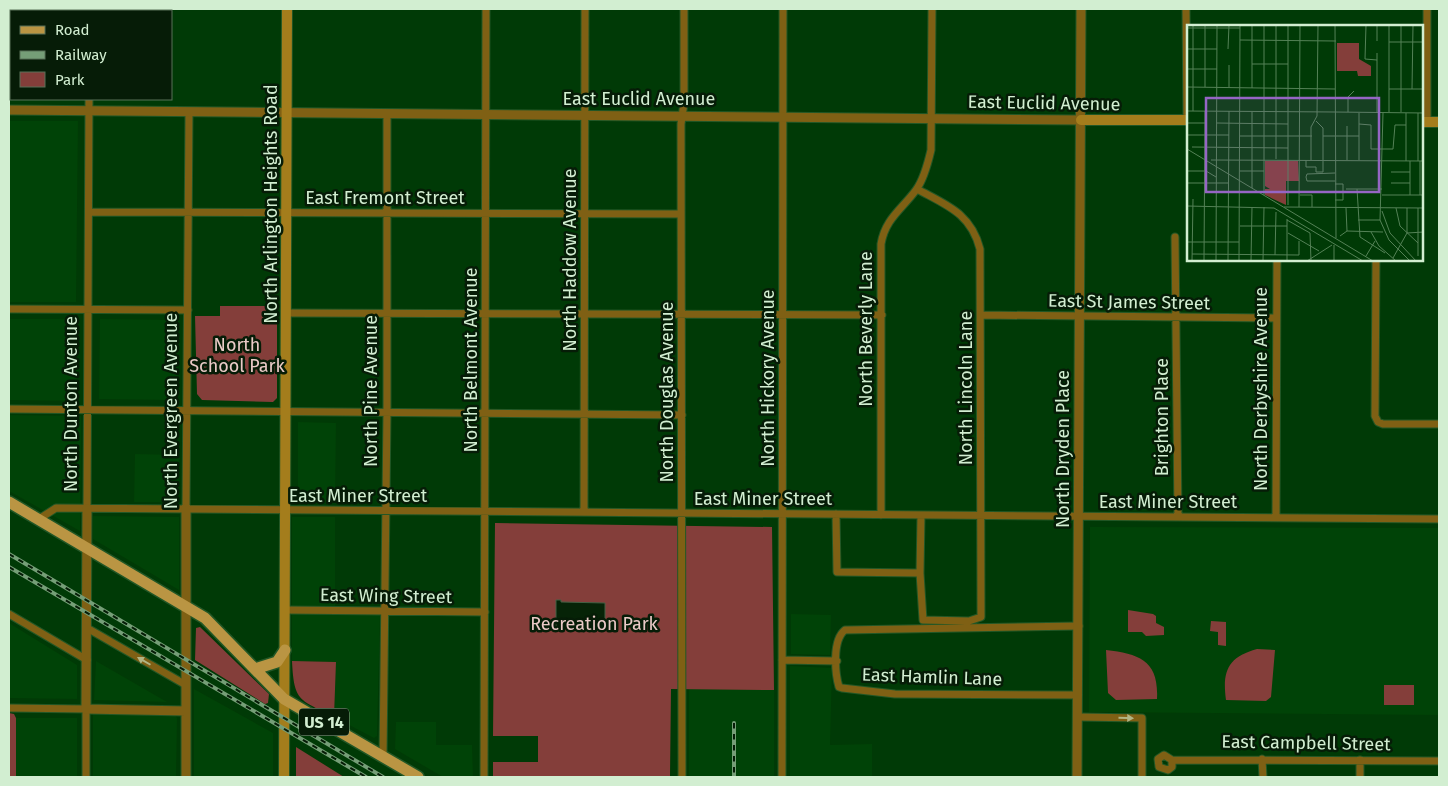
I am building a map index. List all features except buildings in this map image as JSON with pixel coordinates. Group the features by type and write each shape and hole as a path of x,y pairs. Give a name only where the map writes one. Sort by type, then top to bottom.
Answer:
{"main road":[{"name":"North Arlington Heights Road","path":"284,777 287,412 287,9"},
{"name":"East Euclid Avenue","path":"1081,120 1187,120"},
{"path":"1425,122 1439,122"},
{"name":"US 14","path":"9,502 186,606 212,624 284,699 418,777"},
{"path":"255,669 277,662 285,650"}],"street":[{"name":"North Belmont Avenue","path":"484,777 487,214 486,9"},
{"name":"North Haddow Avenue","path":"584,512 585,9"},
{"name":"North Douglas Avenue","path":"682,777 681,214 684,9"},
{"name":"North Hickory Avenue","path":"782,777 783,9"},
{"name":"North Beverly Lane","path":"880,515 882,236 894,213 917,189 927,166 931,150 932,9"},
{"name":"North Dryden Place","path":"1077,777 1081,9"},
{"path":"1186,9 1187,120"},
{"path":"1425,122 1427,9"},
{"name":"North Dunton Avenue","path":"86,709 89,100"},
{"name":"East Euclid Avenue","path":"9,110 387,114 783,115 1081,120"},
{"name":"North Evergreen Avenue","path":"186,777 189,112"},
{"name":"North Pine Avenue","path":"383,758 387,412 387,114"},
{"name":"North Lincoln Lane","path":"917,189 961,215 968,222 977,238 981,259 981,618 969,621 923,620 920,574"},
{"name":"East Fremont Street","path":"89,212 681,214"},
{"name":"Brighton Place","path":"1175,237 1178,517"},
{"name":"North Derbyshire Avenue","path":"1276,518 1277,261"},
{"path":"1376,261 1374,410 1378,422 1439,424"},
{"path":"9,309 188,310"},
{"path":"287,313 882,315"},
{"name":"East St James Street","path":"980,315 1276,318"},
{"path":"9,409 682,415"},
{"name":"East Miner Street","path":"39,520 56,508 1439,519"},
{"path":"836,514 837,572 920,574 922,515"},
{"name":"East Wing Street","path":"286,610 485,612"},
{"path":"9,614 86,660"},
{"name":"East Hamlin Lane","path":"1078,695 895,694 842,688 839,687 838,682 837,661 838,638 845,630 1079,626"},
{"path":"87,628 186,686"},
{"path":"782,660 837,661"},
{"path":"9,708 186,711"},
{"path":"86,709 86,777"},
{"path":"1078,717 1142,718 1142,777"},
{"path":"1262,759 1263,777"},
{"name":"East Campbell Street","path":"1172,760 1439,761"},
{"path":"1360,760 1360,777"}],"shaded area":[{"path":"9,121 78,121 76,302 9,302"},
{"path":"9,319 78,319 77,401 9,400"},
{"path":"100,319 179,320 177,400 99,399"},
{"path":"9,415 81,416 80,531 9,491"},
{"path":"298,422 336,423 335,502 298,502"},
{"path":"135,454 179,455 178,502 134,502"},
{"path":"93,516 179,517 179,590 93,539"},
{"path":"292,517 335,517 335,607 292,607"},
{"path":"1090,527 1439,528 1439,715 1089,712"},
{"path":"556,600 561,600 561,602 605,603 605,623 561,623 561,627 556,627"},
{"path":"292,613 380,615 377,736 374,738 334,717 336,662 292,661"},
{"path":"791,614 831,615 830,655 791,654"},
{"path":"9,623 77,665 77,699 9,698"},
{"path":"96,661 167,702 94,700"},
{"path":"790,666 832,668 830,745 872,744 872,777 790,777"},
{"path":"689,688 774,690 774,777 689,777"},
{"path":"194,689 273,733 273,777 194,777"},
{"path":"93,713 175,715 177,718 176,777 93,777"},
{"path":"16,718 77,718 77,777 16,777"},
{"path":"396,722 436,722 436,745 472,745 473,777 443,777 395,749"}],"green space":[{"name":"North School Park","path":"220,306 277,306 277,398 273,402 202,400 197,394 195,316 220,316"},
{"name":"Recreation Park","path":"495,523 772,527 774,690 671,689 670,777 493,777 493,762 538,762 538,736 493,736"},
{"path":"1128,610 1156,616 1156,623 1164,627 1164,635 1146,636 1142,632 1128,632"},
{"path":"1211,621 1226,622 1226,646 1218,645 1218,632 1210,631"},
{"path":"200,627 269,694 268,703 265,704 195,660 196,628"},
{"path":"1257,649 1275,650 1271,697 1266,701 1226,700 1225,681 1229,667 1239,656"},
{"path":"1106,650 1129,654 1145,662 1155,676 1157,699 1116,700 1108,693"},
{"path":"292,661 336,662 334,717 313,707 301,698 295,685"},
{"path":"1384,685 1414,685 1414,705 1384,705"},
{"path":"9,713 14,714 16,718 16,777 9,777"},
{"path":"296,747 344,777 296,777"}],"railway":[{"path":"9,554 383,777"},
{"path":"9,567 366,777"},
{"path":"734,723 734,777"}]}
